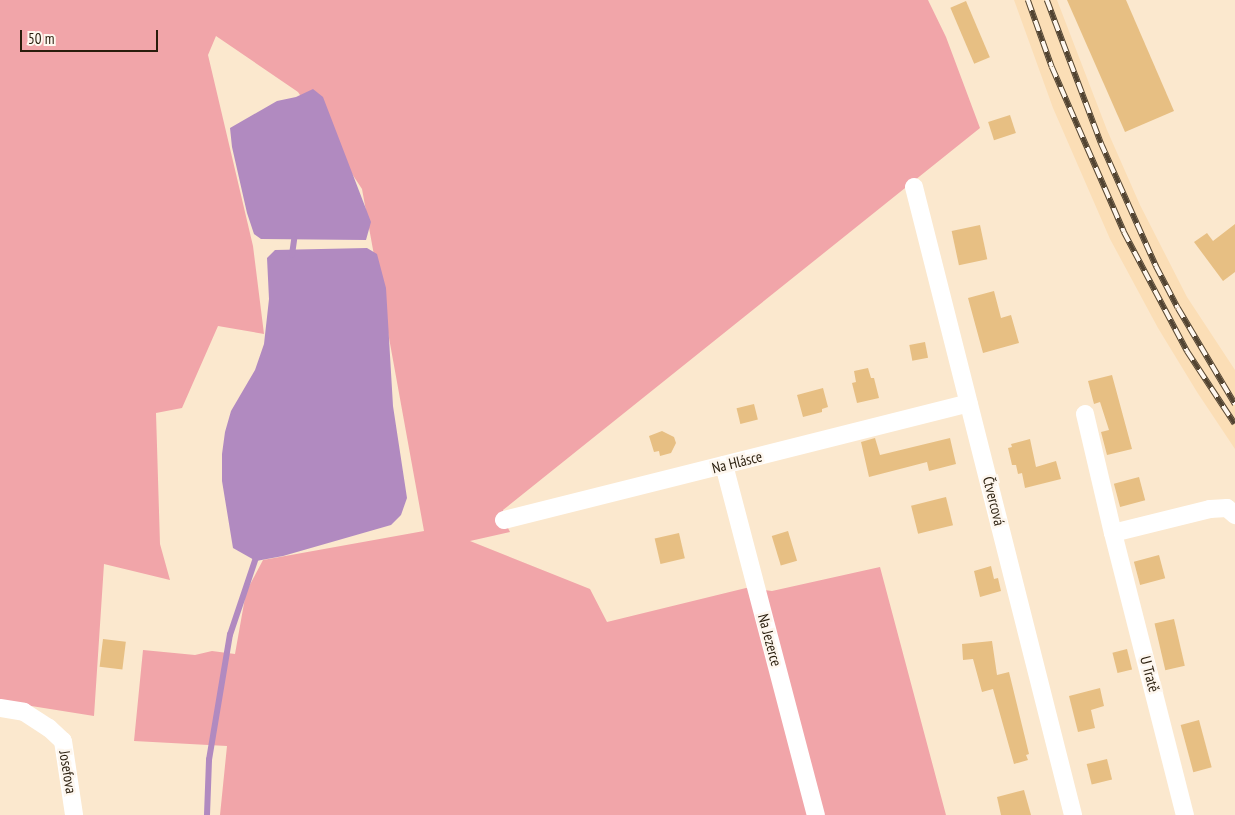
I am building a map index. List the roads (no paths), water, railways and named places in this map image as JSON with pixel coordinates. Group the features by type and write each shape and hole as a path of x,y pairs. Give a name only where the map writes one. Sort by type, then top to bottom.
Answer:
{"street":[{"name":"Čtvercová","path":"914,188 1074,815"},
{"name":"Na Hlásce","path":"504,520 969,403"},
{"name":"U Tratě","path":"1086,414 1113,534 1185,815"},
{"name":"Na Jezerce","path":"724,465 816,815"},
{"path":"1113,534 1210,509 1227,508 1235,515"},
{"name":"Josefova","path":"0,708 24,712 49,728 63,741 74,815"}],"waterway":[{"path":"292,255 294,240"},
{"path":"207,815 209,760 230,635 257,555"}],"railway":[{"path":"1028,0 1052,67 1124,232 1187,351 1235,424"},
{"path":"1047,0 1101,143 1156,266 1178,308 1235,404"}]}
